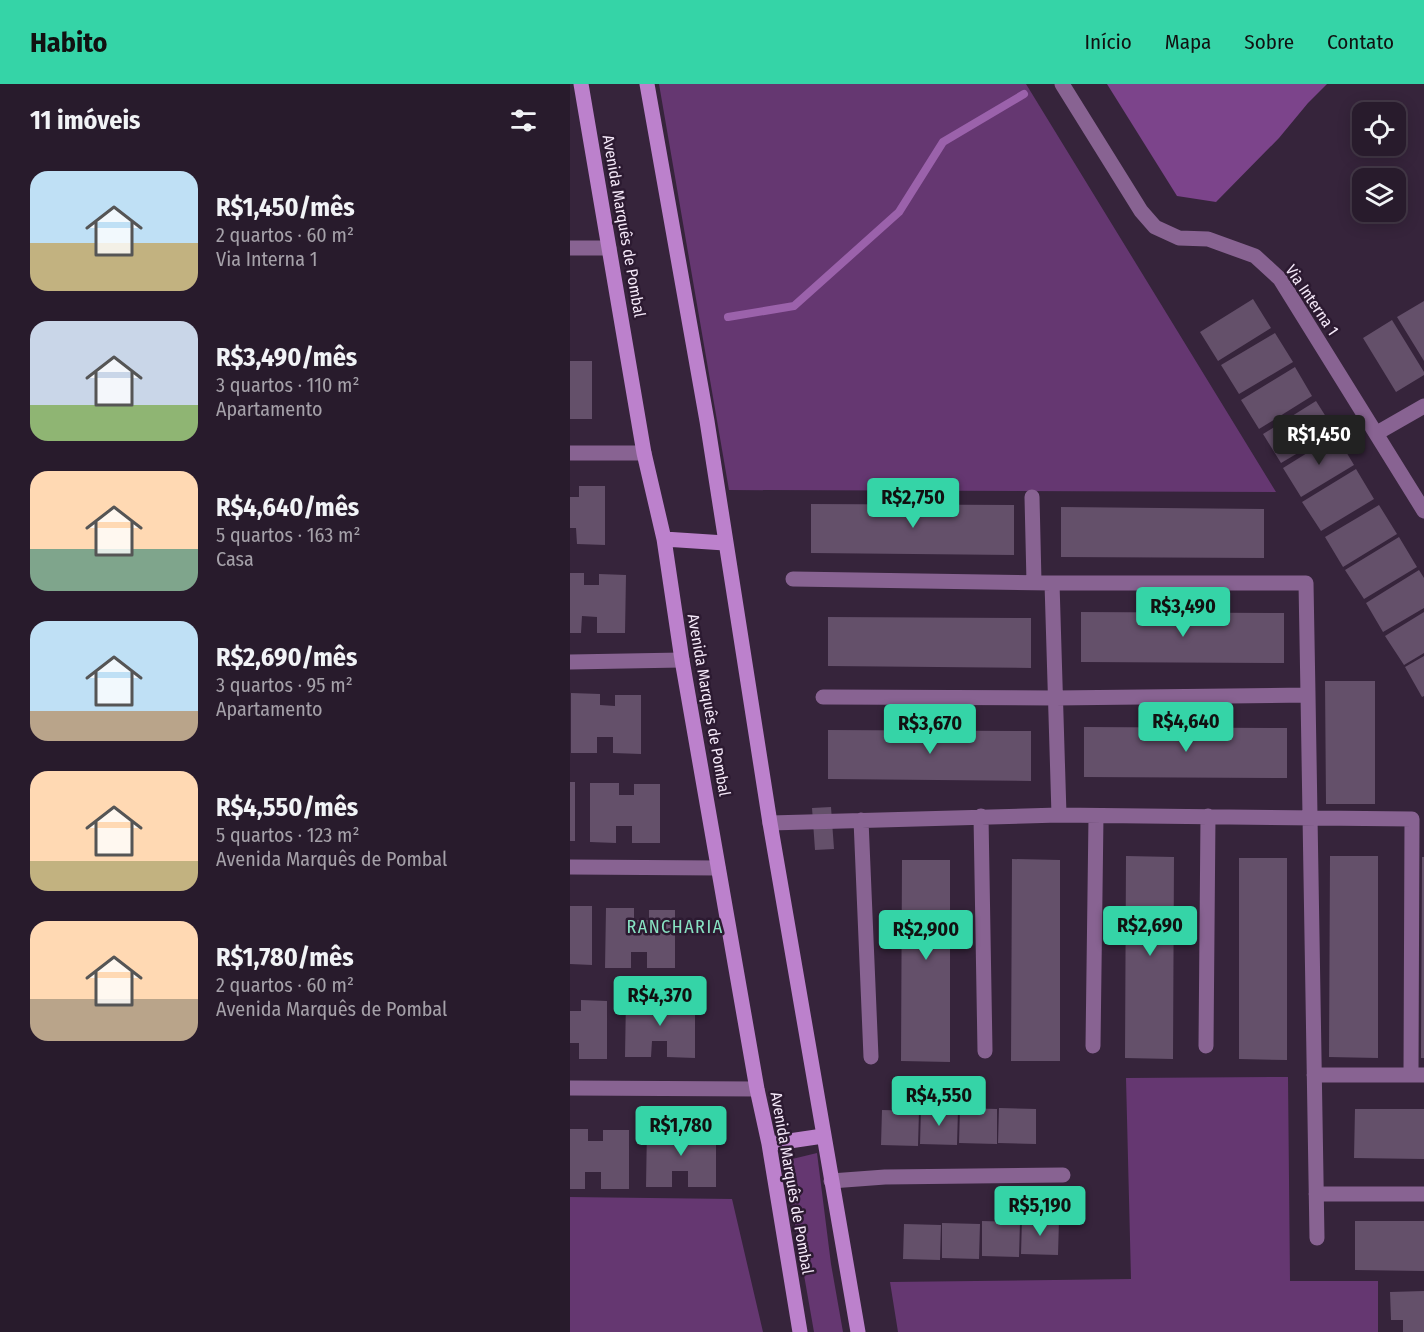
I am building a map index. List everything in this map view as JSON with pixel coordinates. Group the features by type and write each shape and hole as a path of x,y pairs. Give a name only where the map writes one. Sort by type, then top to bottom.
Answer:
{"main road":[{"name":"Avenida Marquês de Pombal","path":"581,84 644,453 664,539 682,660 757,1089 769,1144 800,1332"},
{"path":"647,84 705,410 770,823 858,1332"},
{"path":"664,539 725,543"},
{"path":"769,1144 823,1136"}],"street":[{"name":"Via Interna 1","path":"1062,84 1141,211 1155,227 1179,238 1208,239 1255,256 1280,279 1424,511"},
{"path":"570,248 609,248"},
{"path":"1377,433 1424,406"},
{"path":"570,453 644,453"},
{"path":"1032,497 1034,582"},
{"path":"793,579 1052,583 1306,583 1317,1238"},
{"path":"1052,583 1059,815"},
{"path":"570,662 682,660"},
{"path":"823,696 1055,698 1308,695"},
{"path":"770,823 1059,815 1412,819 1417,1074 1314,1075"},
{"path":"981,816 985,1051"},
{"path":"1093,1047 1096,816"},
{"path":"1206,1046 1209,816"},
{"path":"861,820 871,1057"},
{"path":"570,867 718,868"},
{"path":"570,1089 757,1089"},
{"path":"831,1181 885,1177 1063,1175"},
{"path":"1316,1194 1424,1194"}],"shaded area":[{"path":"659,84 1026,84 1276,492 729,490"},
{"path":"1107,84 1327,84 1279,138 1216,202 1177,196"},
{"path":"1288,1077 1290,1281 1378,1281 1378,1332 898,1332 890,1282 1131,1279 1126,1078"},
{"path":"817,1153 831,1264 843,1332 814,1332 784,1161"},
{"path":"570,1197 732,1199 763,1332 570,1332"}],"building":[{"path":"1253,299 1271,328 1218,361 1200,332"},
{"path":"1424,301 1424,361 1397,317"},
{"path":"1392,320 1424,372 1424,375 1396,392 1363,338"},
{"path":"1275,333 1293,362 1239,394 1221,365"},
{"path":"570,361 592,361 592,419 570,419"},
{"path":"1295,367 1312,396 1259,429 1241,400"},
{"path":"1316,401 1335,431 1281,463 1263,434"},
{"path":"1336,435 1354,465 1301,497 1283,468"},
{"path":"1356,469 1374,499 1321,531 1302,502"},
{"path":"579,486 605,486 605,545 577,544 576,528 570,528 570,497 579,497"},
{"path":"811,504 1014,505 1014,555 811,553"},
{"path":"1379,505 1397,534 1343,567 1325,537"},
{"path":"1061,507 1264,509 1264,558 1061,557"},
{"path":"1399,537 1417,567 1364,599 1345,570"},
{"path":"1419,570 1424,578 1424,608 1383,632 1366,603"},
{"path":"570,573 584,573 584,585 599,585 599,574 626,575 625,633 597,633 597,617 582,616 581,633 570,633"},
{"path":"1081,612 1284,613 1284,663 1081,662"},
{"path":"1424,612 1424,653 1404,665 1385,636"},
{"path":"828,617 1031,618 1031,668 828,666"},
{"path":"1424,656 1424,696 1422,697 1405,667"},
{"path":"1325,681 1375,681 1375,804 1326,804"},
{"path":"571,693 600,694 600,705 615,706 615,695 641,695 641,754 613,753 613,737 597,737 597,753 571,753"},
{"path":"1084,727 1287,728 1287,778 1084,777"},
{"path":"828,730 1031,731 1031,781 828,779"},
{"path":"570,782 575,782 575,841 570,841"},
{"path":"590,783 619,783 619,795 634,795 634,784 660,784 660,843 632,843 632,826 616,826 616,843 590,842"},
{"path":"831,807 834,849 815,850 812,808"},
{"path":"1126,856 1174,857 1173,1059 1125,1058"},
{"path":"1330,856 1378,856 1378,1058 1329,1057"},
{"path":"1422,857 1424,857 1424,1058 1421,1058"},
{"path":"1239,858 1287,858 1287,1060 1239,1059"},
{"path":"1012,859 1060,860 1060,1061 1011,1061"},
{"path":"902,860 950,860 950,1062 901,1061"},
{"path":"570,906 592,906 592,965 570,964"},
{"path":"606,908 634,908 634,920 649,920 649,910 675,910 675,968 647,968 647,952 631,952 631,968 605,968"},
{"path":"626,997 654,998 654,1010 669,1009 669,999 695,999 695,1058 667,1057 667,1041 652,1041 651,1057 625,1057"},
{"path":"581,1000 607,1001 607,1059 579,1059 579,1043 570,1043 570,1011 581,1011"},
{"path":"960,1108 997,1109 997,1144 959,1143"},
{"path":"999,1108 1036,1109 1036,1144 998,1143"},
{"path":"921,1109 958,1110 957,1145 920,1144"},
{"path":"1355,1109 1424,1109 1424,1159 1354,1158"},
{"path":"882,1110 919,1111 918,1146 881,1145"},
{"path":"647,1127 675,1127 675,1139 690,1139 690,1128 716,1129 716,1187 688,1187 688,1171 672,1171 672,1187 646,1187"},
{"path":"570,1129 588,1129 588,1141 603,1141 603,1130 629,1130 629,1189 601,1189 601,1172 585,1172 585,1189 570,1189"},
{"path":"1022,1219 1059,1220 1058,1255 1021,1254"},
{"path":"982,1221 1020,1222 1019,1257 982,1256"},
{"path":"1355,1221 1424,1221 1424,1271 1355,1270"},
{"path":"942,1223 980,1224 979,1259 942,1258"},
{"path":"904,1224 941,1225 940,1260 903,1259"},
{"path":"1424,1291 1424,1332 1403,1332 1403,1320 1391,1320 1390,1292"}],"waterway":[{"path":"728,317 794,306 899,212 943,142 1024,94"}],"district":[{"name":"RANCHARIA","path":"675,927"}]}
